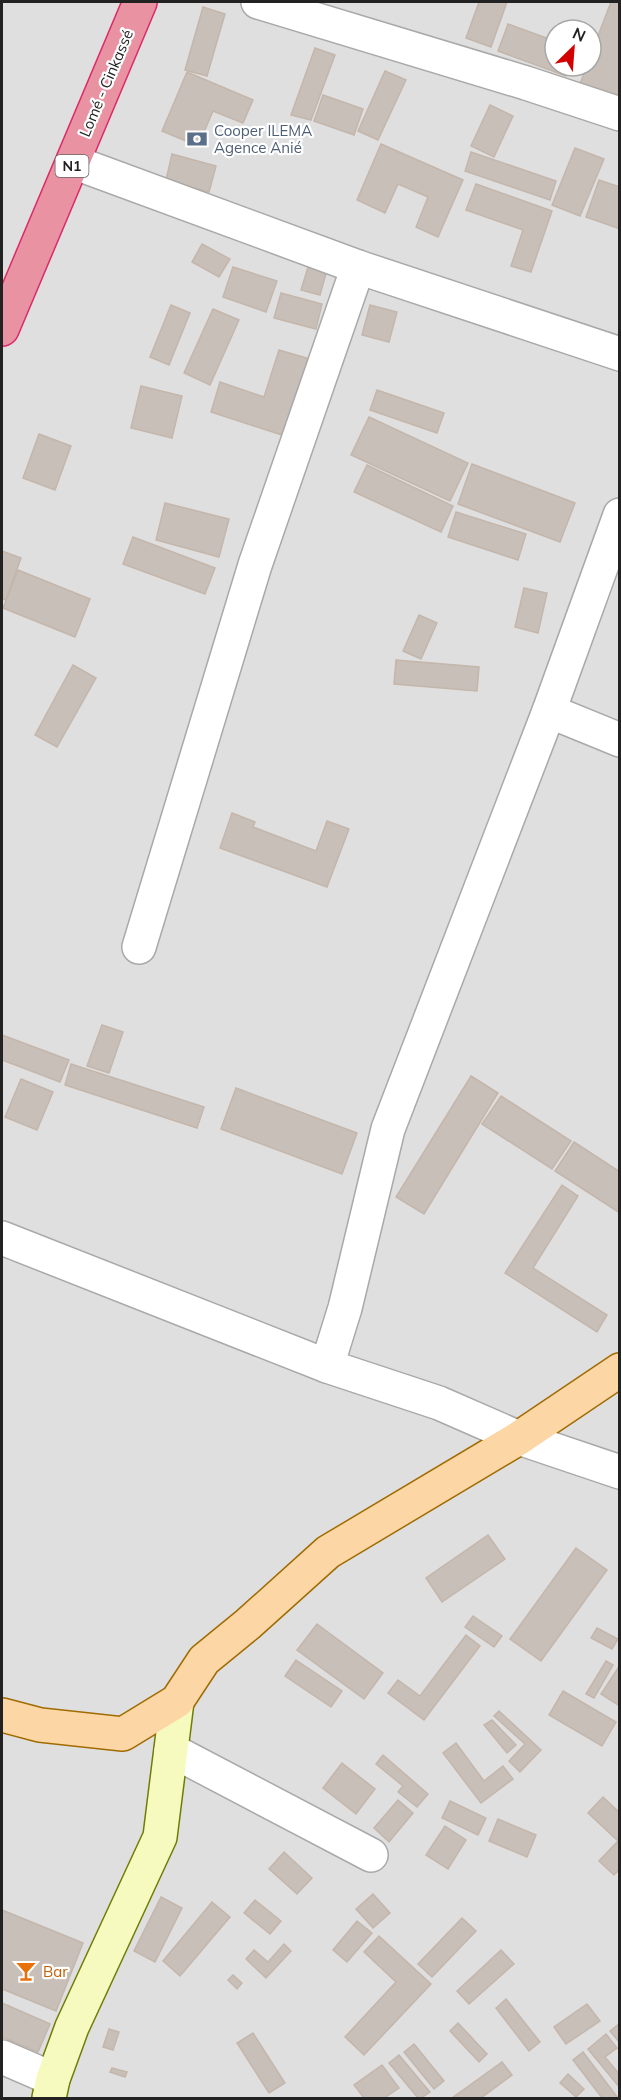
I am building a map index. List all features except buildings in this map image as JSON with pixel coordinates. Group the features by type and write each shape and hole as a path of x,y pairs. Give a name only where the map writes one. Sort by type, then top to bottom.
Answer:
{"highway":[{"name":"Lomé - Cinkassé","path":"2,329 140,2"}],"main road":[{"path":"2,1715 40,1725 123,1734 177,1701 204,1660 328,1552 519,1438 620,1370"}],"street":[{"path":"258,2 526,83 620,114"},
{"path":"73,162 358,267 620,354"},
{"path":"139,947 255,565 358,267"},
{"path":"327,1365 345,1308 388,1129 549,711 620,514"},
{"path":"549,711 620,740"},
{"path":"2,1238 327,1365 439,1403 519,1438 620,1472"},
{"path":"2,2057 51,2089 72,2027 160,1837 177,1701"},
{"path":"171,1750 371,1856"}],"shaded area":[{"path":"2,2 619,2 619,2098 2,2098"}],"place":[{"name":"Cooper ILEMA Agence Anié","path":"197,139"},
{"name":"Bar","path":"26,1971"}]}
